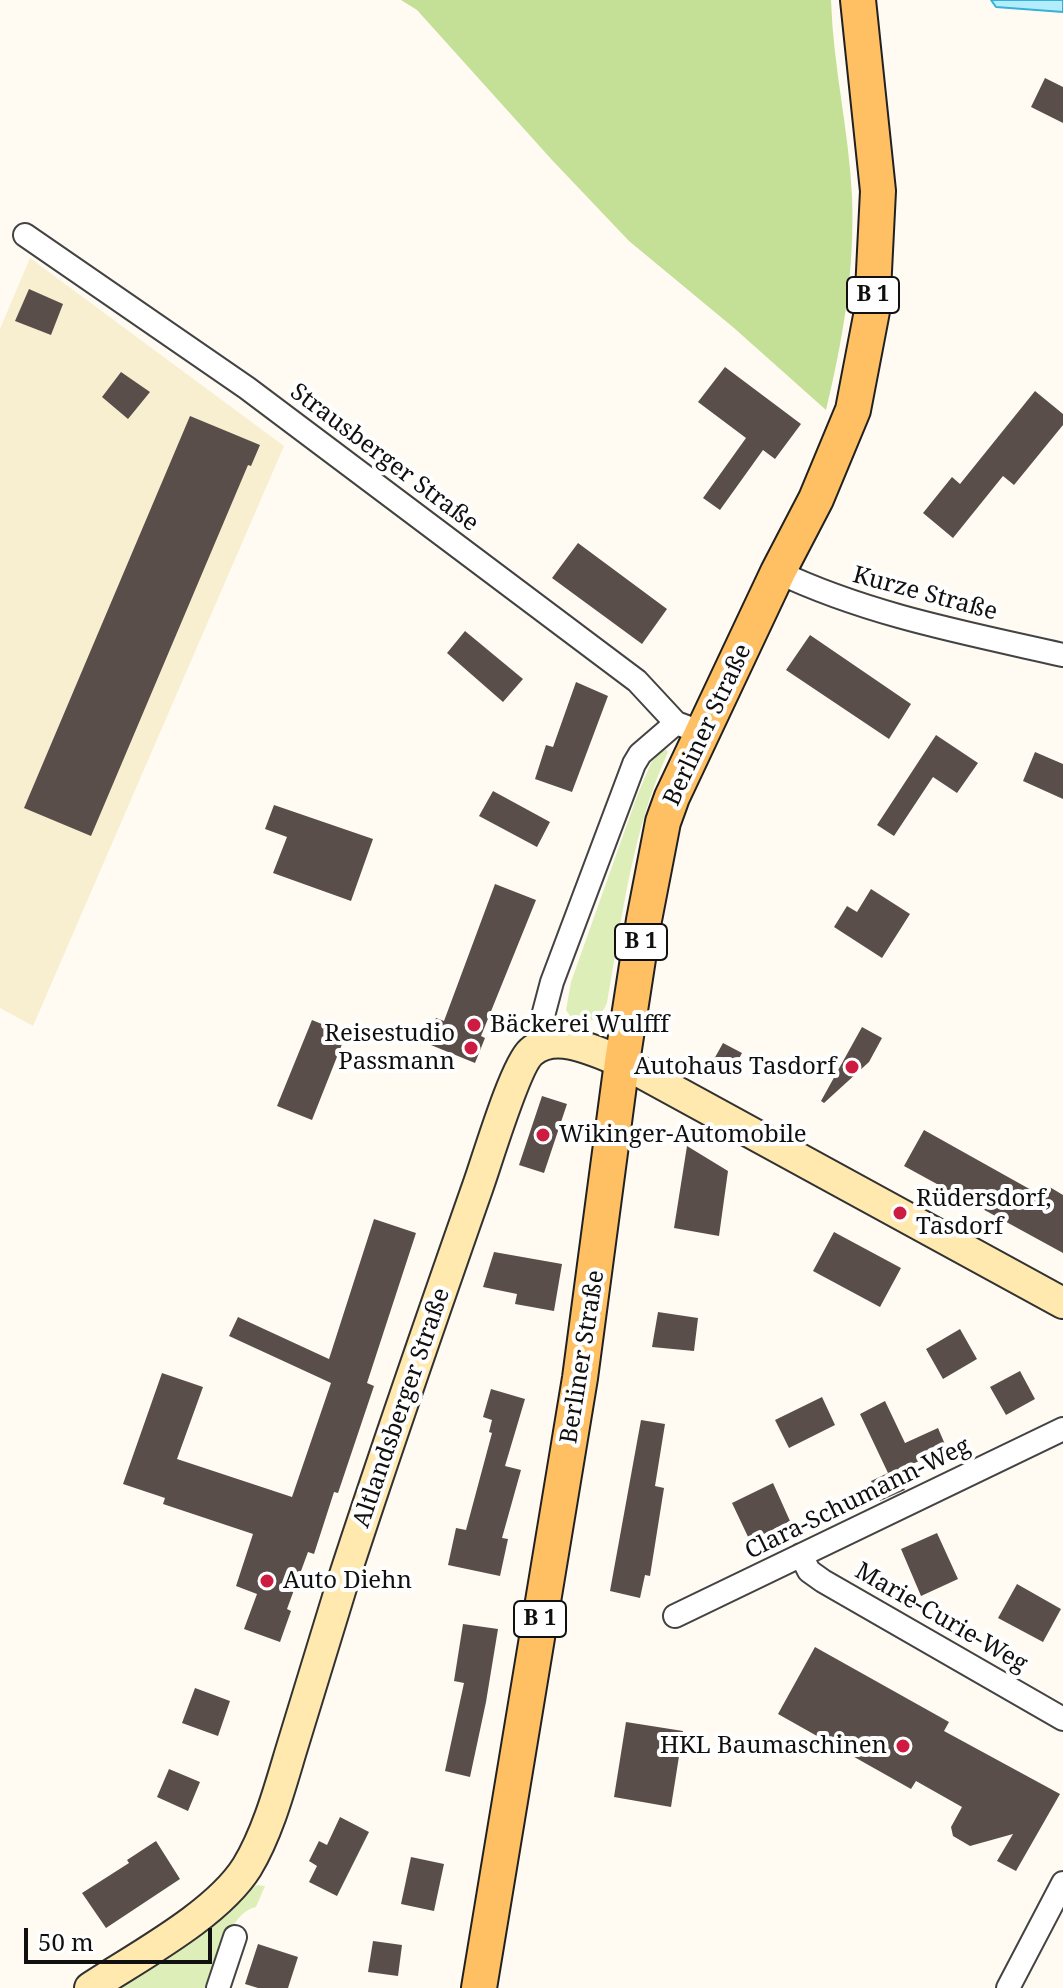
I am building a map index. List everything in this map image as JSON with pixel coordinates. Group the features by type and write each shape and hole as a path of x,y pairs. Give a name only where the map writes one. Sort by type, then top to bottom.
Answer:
{"main road":[{"name":"Berliner Straße","path":"479,1988 580,1378 622,1062 663,822 689,728 816,499 853,410 872,311 878,191 858,0"},
{"path":"545,1044 565,1043 622,1062 1063,1303"},
{"name":"Altlandsberger Straße","path":"90,1988 196,1918 224,1894 246,1869 278,1795 343,1580 513,1088 529,1053 545,1044"}],"street":[{"name":"Strausberger Straße","path":"25,235 247,388 435,527 637,681 689,728"},
{"name":"Kurze Straße","path":"778,572 813,589 894,617 1063,655"},
{"path":"545,1044 543,1016 552,982 634,764 640,754 689,728"},
{"name":"Clara-Schumann-Weg","path":"675,1616 1063,1429"},
{"name":"Marie-Curie-Weg","path":"801,1555 809,1571 823,1581 1063,1719"},
{"path":"1008,1988 1063,1883"},
{"path":"218,1988 235,1937"}],"shaded area":[{"path":"30,258 284,446 33,1026 0,1008 0,329"}],"green space":[{"path":"401,0 831,0 850,172 852,250 838,357 826,410 629,241 417,10"},
{"path":"664,747 668,752 645,813 630,875 607,1003 594,1019 575,1023 566,1010 571,982 637,796 651,763"},
{"path":"265,1886 256,1907 247,1911 231,1929 208,1988 114,1988 246,1889"}],"water":[{"path":"991,0 1063,0 1063,12 996,7"}],"building":[{"path":"1045,78 1063,87 1063,123 1031,107"},
{"path":"29,289 63,304 51,335 15,321"},
{"path":"725,367 801,424 775,459 763,450 720,510 703,498 746,438 698,402"},
{"path":"121,372 150,392 128,419 102,397"},
{"path":"1035,391 1063,414 1063,425 1014,485 1003,476 953,538 923,513 952,477 960,484"},
{"path":"190,416 260,445 251,466 248,465 91,836 24,808"},
{"path":"578,543 667,609 642,644 552,578"},
{"path":"465,631 523,679 503,702 447,653"},
{"path":"810,635 911,704 889,739 786,670"},
{"path":"576,682 608,696 572,792 535,779 546,745 553,747"},
{"path":"936,735 978,763 957,793 933,777 894,836 877,825"},
{"path":"1035,752 1063,764 1063,799 1023,781"},
{"path":"493,791 550,822 537,847 479,816"},
{"path":"274,805 373,839 351,901 273,873 287,837 265,829"},
{"path":"495,884 536,900 481,1036 485,1038 475,1063 426,1043 436,1018 444,1021"},
{"path":"871,889 910,914 882,958 834,927 847,906 857,912"},
{"path":"312,1020 346,1034 312,1120 277,1106"},
{"name":"Autohaus Tasdorf","path":"862,1027 882,1038 869,1062 824,1103 821,1101"},
{"path":"723,1043 742,1053 732,1072 713,1061"},
{"name":"Wikinger-Automobile","path":"542,1096 567,1104 544,1173 519,1165"},
{"path":"924,1130 1042,1196 1048,1186 1063,1195 1063,1253 904,1166"},
{"path":"687,1146 728,1171 719,1236 674,1228"},
{"path":"374,1219 416,1233 367,1383 374,1386 338,1493 334,1492 314,1554 308,1552 287,1609 291,1611 280,1642 244,1629 257,1594 236,1586 253,1534 163,1504 165,1498 123,1484 162,1373 203,1387 177,1459 292,1497 331,1383 229,1336 238,1317 329,1359"},
{"path":"834,1232 901,1268 880,1307 813,1271"},
{"path":"494,1252 562,1264 554,1311 515,1304 517,1294 483,1287"},
{"path":"658,1312 698,1318 694,1351 652,1347"},
{"path":"960,1329 977,1359 943,1379 926,1349"},
{"path":"1020,1371 1035,1399 1006,1415 990,1387"},
{"path":"491,1389 525,1399 505,1466 521,1470 502,1538 508,1539 500,1576 448,1565 456,1528 466,1530 492,1433 489,1432 492,1420 483,1417"},
{"path":"822,1397 835,1425 789,1448 775,1420"},
{"path":"885,1401 905,1443 938,1428 947,1449 896,1471 905,1490 880,1501 871,1481 888,1473 860,1414"},
{"path":"641,1420 665,1424 655,1486 664,1488 650,1576 645,1575 640,1598 610,1591"},
{"path":"773,1483 790,1521 750,1541 732,1503"},
{"path":"937,1533 958,1579 921,1596 901,1549"},
{"path":"1017,1584 1061,1609 1043,1642 998,1618"},
{"path":"463,1624 498,1629 470,1777 445,1771 464,1683 454,1681"},
{"name":"HKL Baumaschinen","path":"815,1647 949,1722 944,1731 1060,1794 1016,1871 997,1861 1013,1834 970,1846 953,1836 951,1827 962,1807 916,1781 911,1789 778,1714"},
{"path":"195,1688 230,1701 218,1736 182,1723"},
{"name":"HKL Baumaschinen","path":"626,1722 683,1731 671,1807 614,1797"},
{"path":"169,1769 200,1782 188,1811 157,1797"},
{"path":"340,1817 369,1832 337,1896 309,1882 317,1866 309,1861 319,1841 327,1845"},
{"path":"156,1841 180,1879 106,1928 82,1893 129,1863 127,1860"},
{"path":"411,1857 444,1864 434,1911 401,1904"},
{"path":"373,1941 402,1945 398,1976 368,1972"},
{"path":"258,1944 298,1957 288,1988 258,1988 245,1984"}],"place":[{"name":"Bäckerei Wulfff","path":"474,1025"},
{"name":"Reisestudio Passmann","path":"471,1048"},
{"name":"Autohaus Tasdorf","path":"852,1067"},
{"name":"Wikinger-Automobile","path":"543,1135"},
{"name":"Rüdersdorf, Tasdorf","path":"900,1213"},
{"name":"Auto Diehn","path":"267,1581"},
{"name":"HKL Baumaschinen","path":"903,1746"}]}
